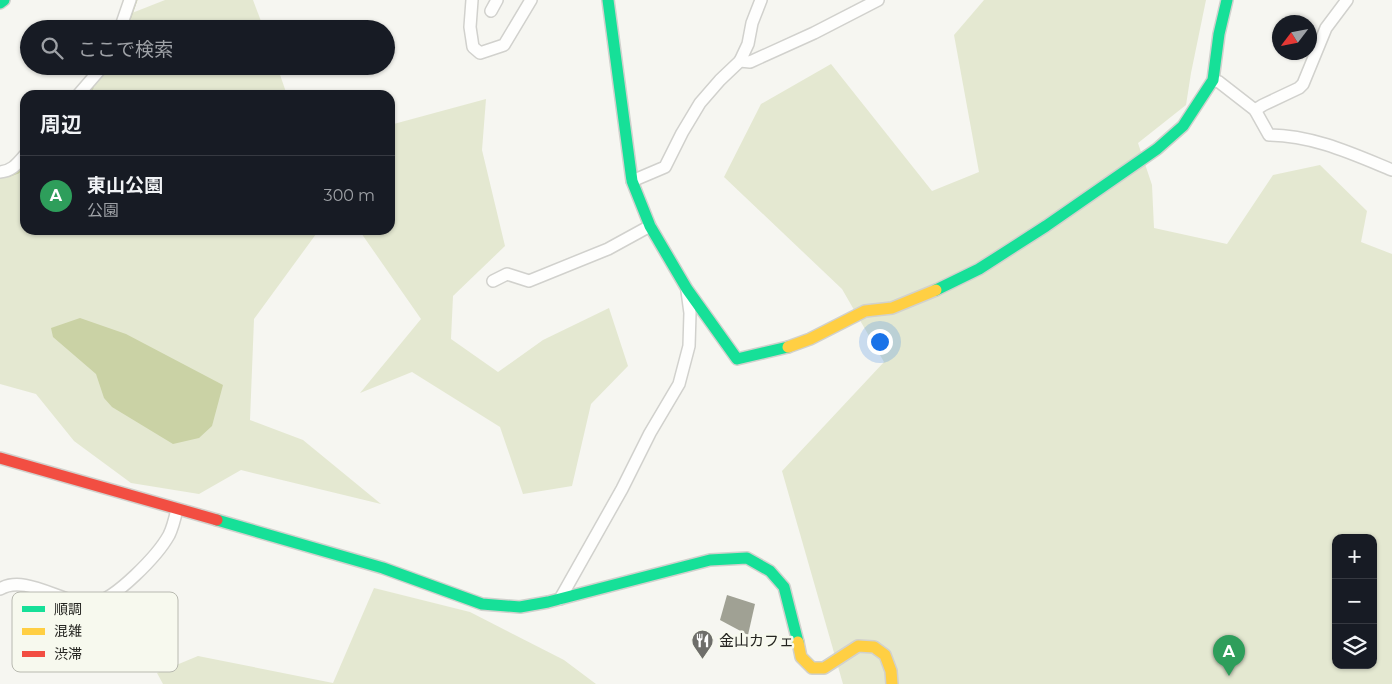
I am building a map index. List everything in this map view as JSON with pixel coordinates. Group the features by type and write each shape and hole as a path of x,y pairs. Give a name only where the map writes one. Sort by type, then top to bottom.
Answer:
{"street":[{"path":"0,2 4,0"},
{"path":"123,20 130,0"},
{"path":"472,0 470,27 473,47 480,53 504,45 531,0"},
{"path":"490,11 496,0"},
{"path":"608,0 632,181 650,226 687,289 737,358 781,350 810,339 864,310 892,308 979,269 1046,226 1158,149 1183,126 1213,80 1226,0"},
{"path":"632,181 665,166 700,103 740,61 748,44 752,23 761,0"},
{"path":"740,61 750,62 814,33 878,0"},
{"path":"1255,110 1263,104 1299,88 1303,84 1326,28 1346,0"},
{"path":"82,90 95,75"},
{"path":"1213,80 1219,82 1255,110 1269,136 1308,140 1352,154 1392,170"},
{"path":"0,172 8,171 20,161"},
{"path":"493,281 507,274 529,281 608,249 650,226"},
{"path":"560,599 622,489 650,433 679,384 689,346 690,313 687,289"},
{"path":"0,458 383,568 482,604 520,607 560,599 710,560 747,558 770,571 784,587 801,657 812,668 824,668 858,646 874,647 884,655 891,671 892,684"},
{"path":"114,592 135,576 153,557 169,534 177,510"},
{"path":"0,590 11,584 47,592"}],"shaded area":[{"path":"165,0 253,0 261,20 129,20 132,13"},
{"path":"984,0 1206,0 1186,105 1138,143 1152,185 1154,228 1227,244 1273,175 1320,165 1367,211 1361,242 1392,254 1392,684 843,684 782,471 884,362 842,289 724,177 761,104 831,64 932,191 979,172 954,35"},
{"path":"102,75 280,75 285,90 89,90"},
{"path":"486,99 482,150 505,246 453,296 451,339 498,372 543,340 609,308 628,366 591,404 572,486 523,494 500,427 412,372 360,393 421,319 362,235 395,235 395,124"},
{"path":"20,170 20,235 315,235 254,319 250,420 303,440 381,504 241,470 199,494 131,483 74,441 36,394 0,384 0,175 18,172"},
{"path":"80,318 126,334 223,385 212,426 199,438 173,444 112,407 104,398 96,374 53,337 51,328"},
{"path":"374,588 470,612 564,660 596,684 163,684 157,673 178,672 178,664 198,656 333,683"}],"building":[{"path":"727,595 755,604 748,635 720,620"}],"waterway":[{"path":"130,17 136,0"},
{"path":"10,175 20,170"}],"traffic: fast":[{"path":"0,3 4,0"},
{"path":"608,0 632,181 650,226 687,289 737,359 788,347"},
{"path":"936,290 979,269 1046,226 1157,149 1183,126 1213,80 1219,34 1227,0"},
{"path":"217,520 383,568 482,604 520,607 548,602 710,560 747,558 770,571 784,587 798,642"}],"traffic: slow":[{"path":"788,347 810,339 865,311 892,308 936,290"},
{"path":"798,642 801,657 812,668 824,668 858,646 874,647 885,655 891,671 892,684"}],"traffic: jam":[{"path":"0,458 217,520"}],"place":[{"name":"金山カフェ","path":"703,659"},
{"name":"東山公園","path":"1229,676"}]}
